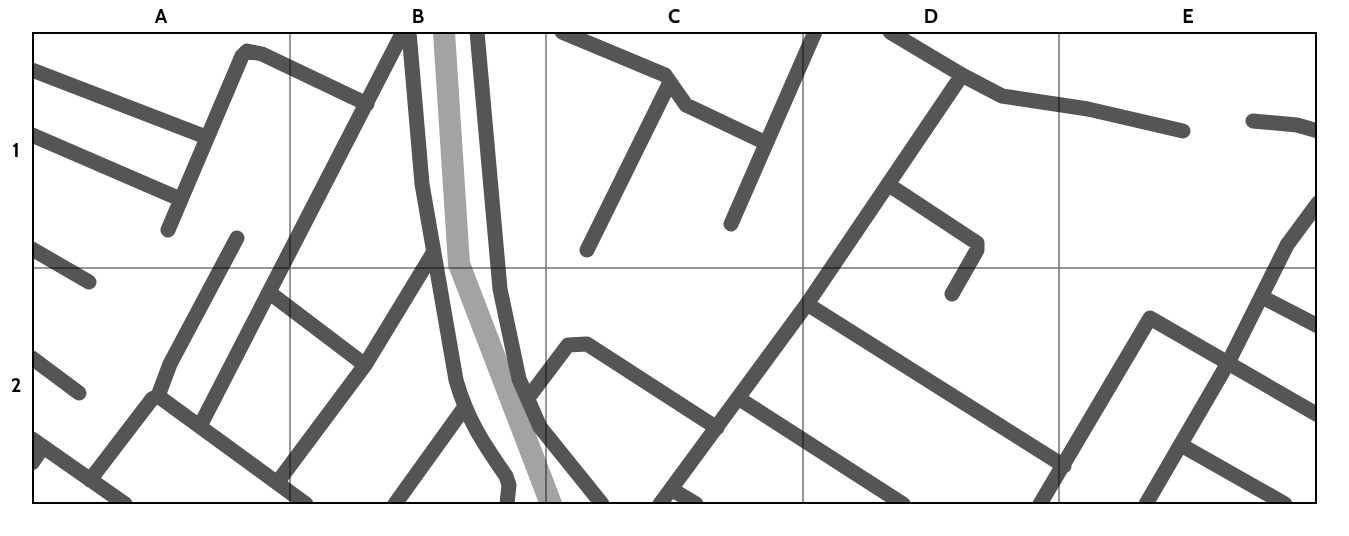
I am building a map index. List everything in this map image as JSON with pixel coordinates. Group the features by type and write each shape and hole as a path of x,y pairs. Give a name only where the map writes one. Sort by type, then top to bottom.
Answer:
{"street":[{"path":"200,426 403,32"},
{"path":"409,32 422,184 433,253 464,408 473,429 506,476 509,485 507,504"},
{"path":"477,32 500,289 519,379 540,427 602,504"},
{"path":"562,32 665,75 686,105 766,143"},
{"path":"731,224 815,32"},
{"path":"890,32 962,75 1012,99 1088,108 1183,131"},
{"path":"168,230 207,137 247,51 262,54 367,104"},
{"path":"32,70 207,137"},
{"path":"660,504 807,304 962,75"},
{"path":"587,250 670,82"},
{"path":"1253,121 1297,125 1317,130"},
{"path":"32,135 180,199"},
{"path":"889,185 977,243 977,250 952,294"},
{"path":"1146,504 1228,363 1287,245 1317,203"},
{"path":"90,480 152,399 158,396 170,364 237,238"},
{"path":"32,249 89,282"},
{"path":"277,483 365,365 433,253"},
{"path":"270,293 365,365"},
{"path":"1262,297 1317,326"},
{"path":"807,304 1064,466"},
{"path":"1040,504 1147,319 1154,318 1317,415"},
{"path":"528,398 568,345 587,344 717,428"},
{"path":"32,357 79,393"},
{"path":"158,396 306,504"},
{"path":"738,398 903,504"},
{"path":"395,504 464,408"},
{"path":"32,463 37,443 125,504"},
{"path":"1181,445 1284,504"},
{"path":"671,489 696,504"}],"waterway":[{"path":"444,32 459,264 551,504"}]}
